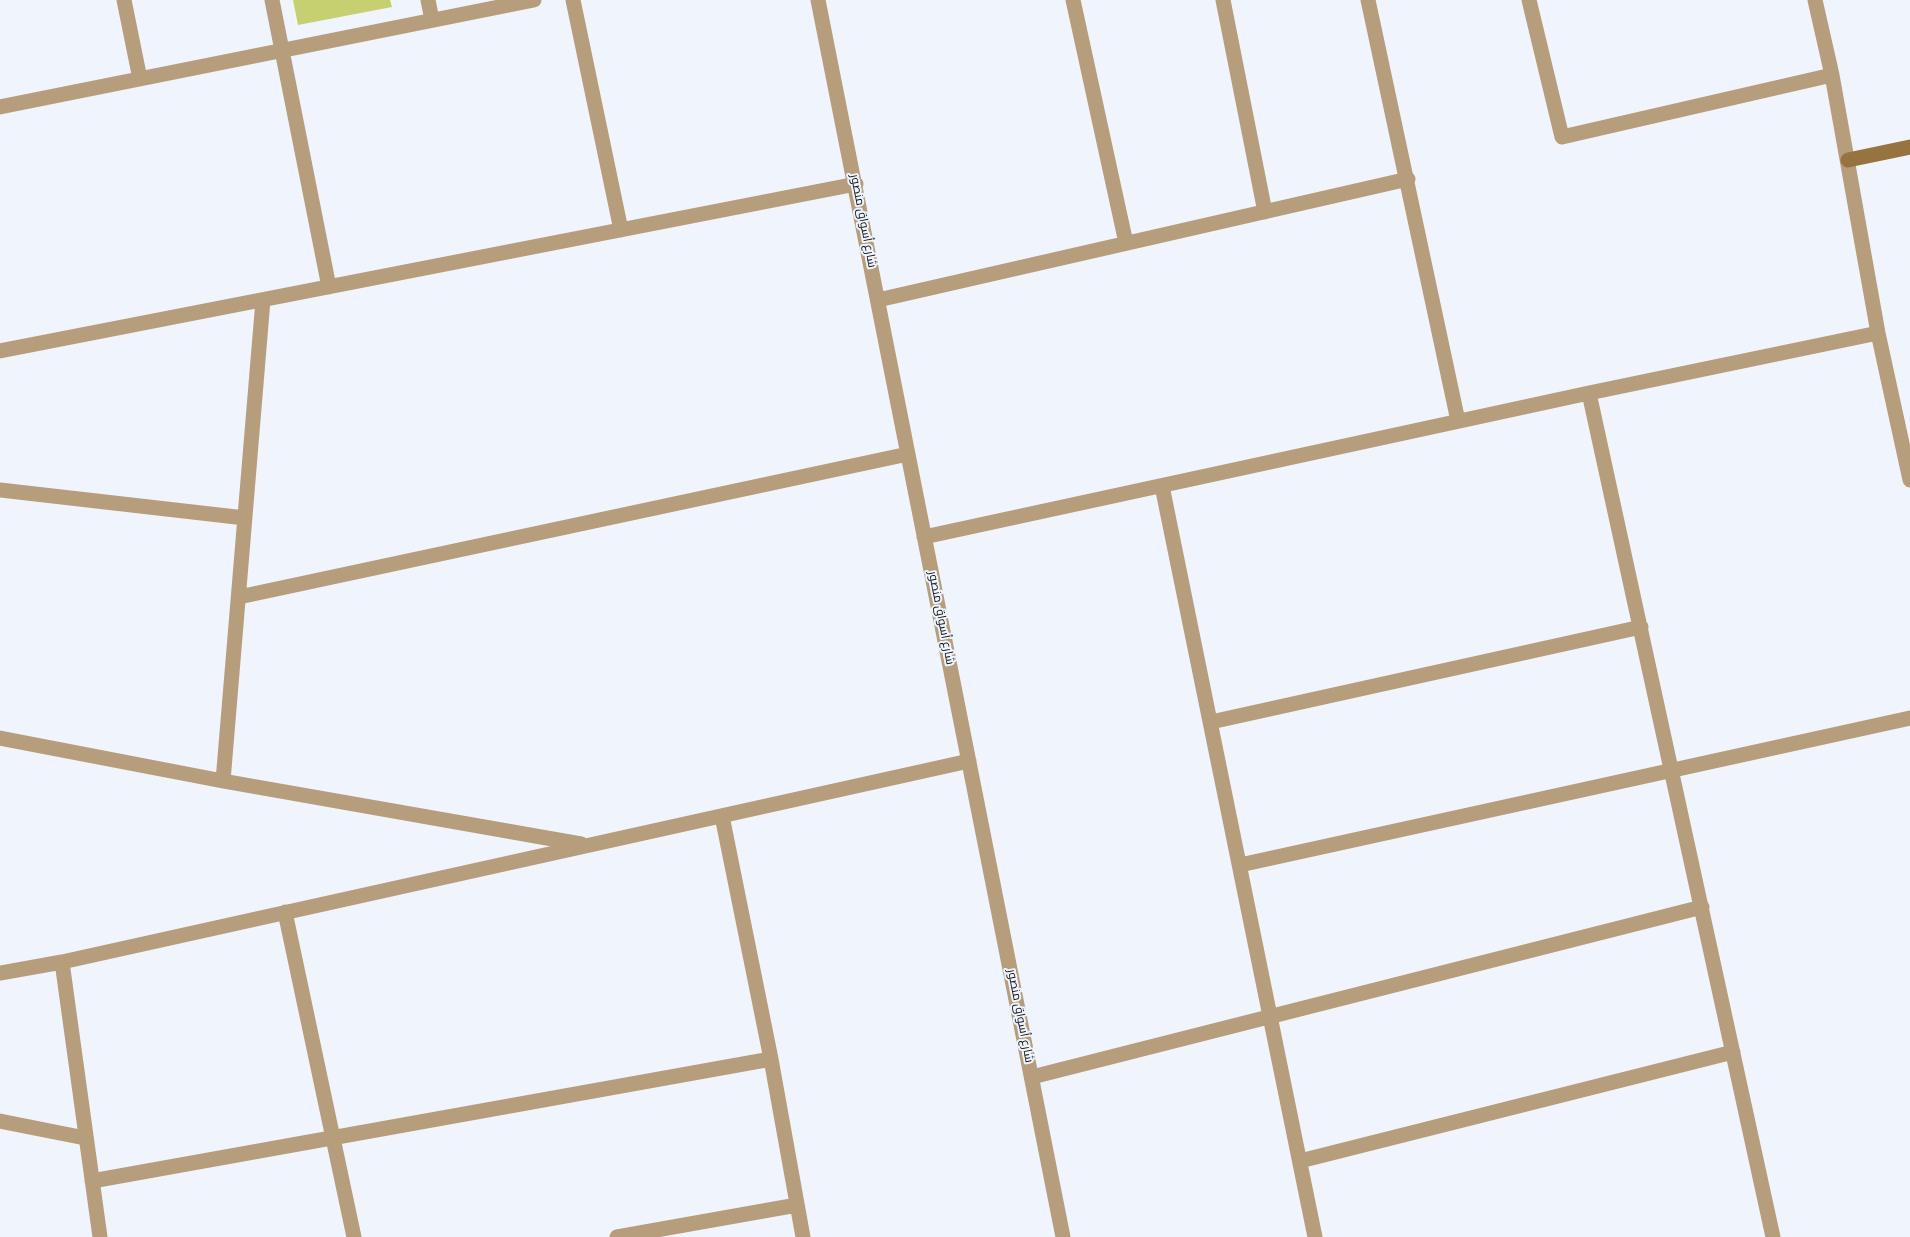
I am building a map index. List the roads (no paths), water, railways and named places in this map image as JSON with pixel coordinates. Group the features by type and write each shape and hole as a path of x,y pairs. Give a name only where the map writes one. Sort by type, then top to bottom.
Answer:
{"street":[{"path":"124,0 140,79"},
{"path":"272,0 329,287"},
{"path":"428,0 432,20"},
{"path":"0,107 534,0"},
{"path":"573,0 621,230"},
{"name":"شارع أسواق منصور","path":"818,0 856,184 1063,1237"},
{"path":"1073,0 1126,243"},
{"path":"1223,0 1265,212"},
{"path":"1368,0 1408,179 1458,421"},
{"path":"1529,0 1562,137 1832,75"},
{"path":"1815,0 1832,75 1878,333 1910,480"},
{"path":"1848,160 1910,147"},
{"path":"878,300 1408,179"},
{"path":"0,351 856,184"},
{"path":"223,780 263,300"},
{"path":"924,537 1458,421 1878,333"},
{"path":"1589,393 1773,1237"},
{"path":"239,597 908,454"},
{"path":"1162,486 1315,1237"},
{"path":"0,490 246,518"},
{"path":"1211,722 1641,627"},
{"path":"1240,865 1910,718"},
{"path":"0,738 588,845"},
{"path":"0,973 62,962 969,761"},
{"path":"722,816 771,1059 803,1237"},
{"path":"1032,1076 1702,907"},
{"path":"285,912 354,1237"},
{"path":"62,962 100,1237"},
{"path":"1300,1161 1733,1052"},
{"path":"92,1181 771,1059"},
{"path":"0,1121 85,1138"},
{"path":"617,1237 798,1205"}]}
